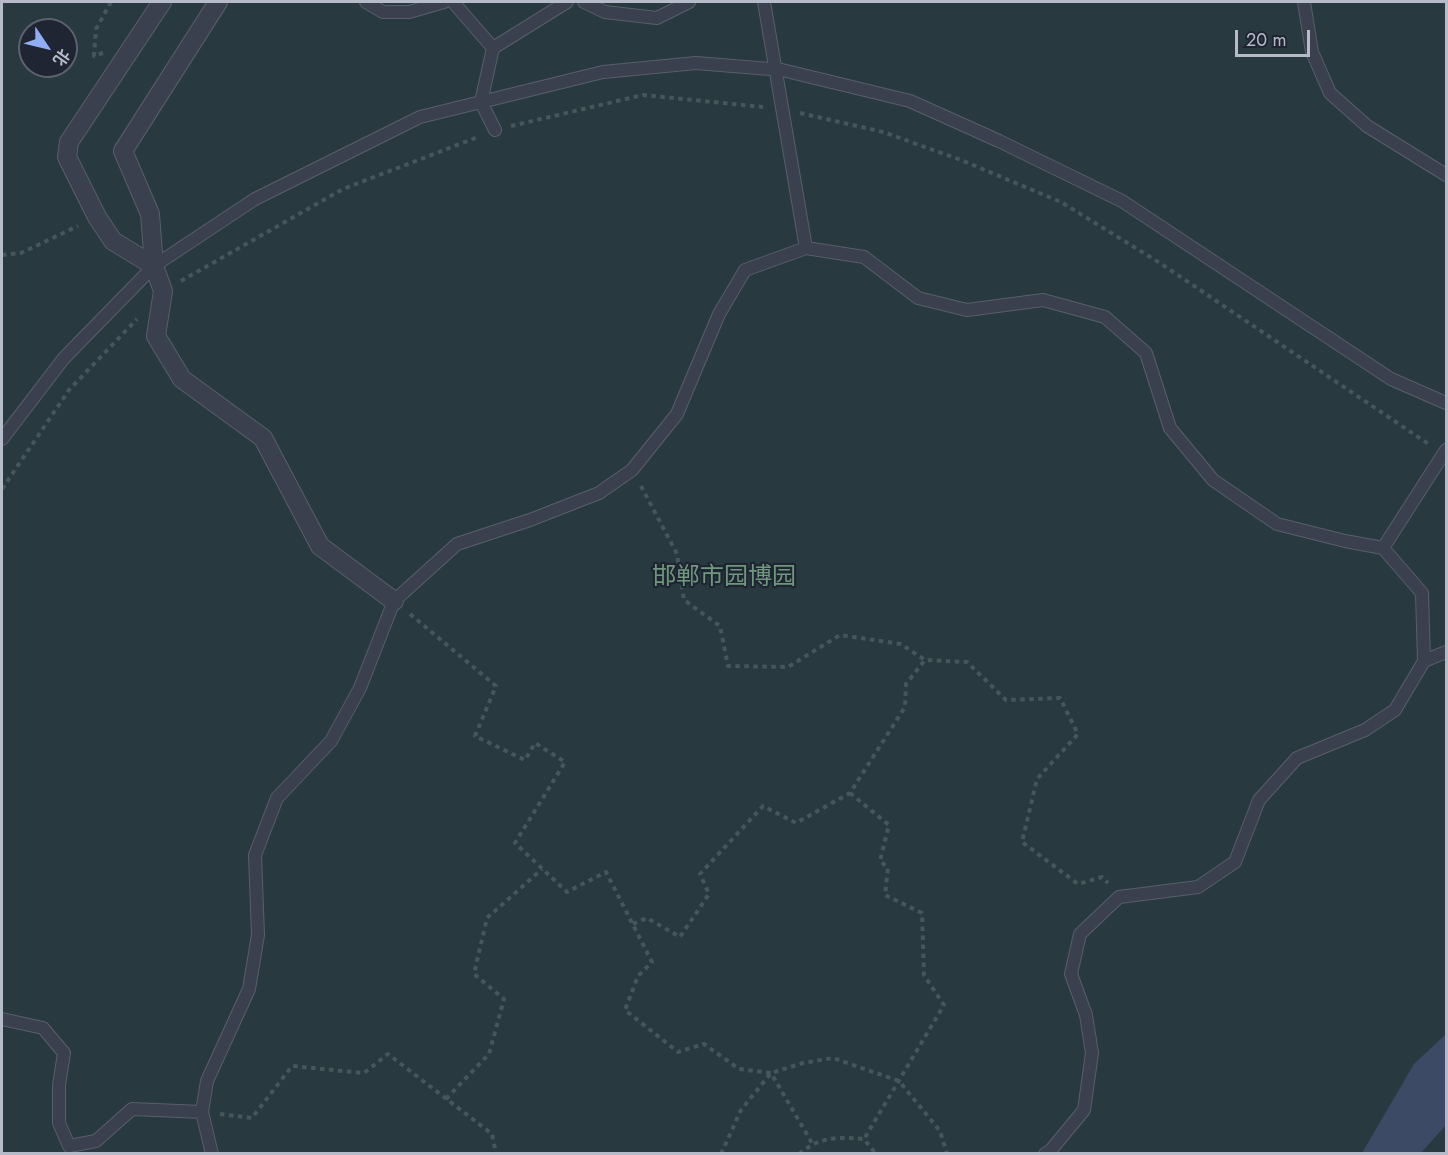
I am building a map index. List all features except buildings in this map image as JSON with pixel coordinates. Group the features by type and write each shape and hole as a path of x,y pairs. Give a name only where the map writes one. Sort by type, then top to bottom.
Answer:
{"street":[{"path":"154,266 113,241 97,217 67,157 69,142 162,2"},
{"path":"218,2 123,150 150,214 154,266 163,291 156,336 182,379 263,438 320,546 394,601"}],"lane":[{"path":"366,2 383,12 409,12 444,2"},
{"path":"453,2 493,48"},
{"path":"495,130 481,102 493,48 567,2"},
{"path":"584,2 605,12 657,18 689,2"},
{"path":"764,2 806,248"},
{"path":"1304,2 1312,52 1330,93 1367,126 1446,175"},
{"path":"2,439 64,358 154,266 255,199 420,117 603,72 696,63 777,70 910,102 999,141 1122,201 1391,379 1446,403"},
{"path":"212,1154 202,1112 207,1081 249,989 258,935 255,855 277,798 331,741 360,687 394,601 457,544 530,520 599,493 632,470 678,414 718,314 746,270 806,248 864,257 918,298 957,308 967,310 1043,300 1105,317 1146,352 1170,428 1213,480 1277,524 1345,542 1383,548 1422,593 1424,661 1395,710 1365,729 1297,758 1259,800 1235,862 1198,888 1119,897 1080,934 1071,974 1086,1015 1092,1053 1084,1110 1051,1150 1045,1154"},
{"path":"1383,548 1445,452"},
{"path":"1424,661 1446,652"},
{"path":"2,1019 44,1028 64,1053 59,1085 59,1123 69,1146 96,1141 132,1109 202,1112"}],"path":[{"path":"2,489 69,390 163,291 343,189 495,130 643,95 783,109 883,132 961,159 1061,202 1160,263 1445,452"},
{"path":"2,255 21,253 97,217"},
{"path":"632,470 677,554 684,600 720,626 728,666 788,667 840,635 901,644 925,660 967,662 1006,700 1060,698 1078,734 1037,779 1022,842 1078,884 1102,877 1119,897"},
{"path":"394,601 496,686 475,736 525,760 535,743 565,762 515,843 567,892 606,872 652,962 638,975 625,1010 678,1052 704,1044 739,1069 771,1073 802,1063 833,1058 899,1081 940,1131 947,1154"},
{"path":"633,924 647,918 680,936 709,894 699,874 763,806 796,823 850,793 905,706 906,684 925,660"},
{"path":"850,793 889,825 880,861 888,868 885,896 922,912 924,975 944,1005 864,1139"},
{"path":"446,1099 489,1054 504,999 474,974 487,918 542,869"},
{"path":"202,1112 252,1118 292,1066 364,1073 388,1054 492,1134 496,1154"},
{"path":"771,1073 812,1143"},
{"path":"722,1154 741,1110 771,1073"},
{"path":"799,1154 812,1143 836,1137 864,1139 876,1154"}],"green space":[{"name":"邯郸市园博园","path":"2,2 1446,2 1446,1153 2,1153"}],"water":[{"path":"1446,1034 1446,1125 1421,1153 1362,1153 1414,1064"}]}
